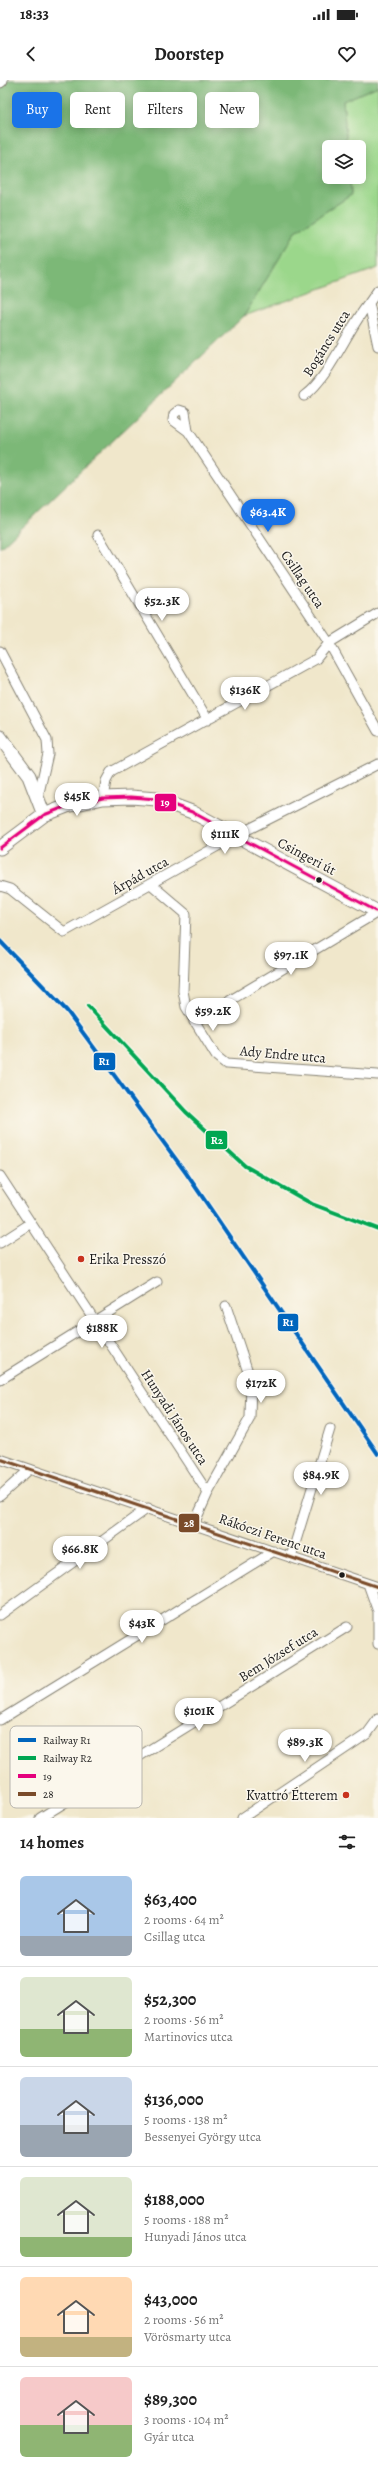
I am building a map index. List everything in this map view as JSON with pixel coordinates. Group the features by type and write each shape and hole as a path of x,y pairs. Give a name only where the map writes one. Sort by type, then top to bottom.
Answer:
{"main road":[{"path":"0,737 29,776 44,815"},
{"name":"Csingeri út","path":"0,848 44,815 67,806 103,798 131,797 157,799 192,812 378,912"}],"street":[{"name":"Bogáncs utca","path":"304,396 316,387 355,320 378,290"},
{"name":"Bogáncs utca","path":"369,303 378,346"},
{"name":"Csillag utca","path":"188,431 329,643"},
{"path":"98,535 208,720"},
{"path":"103,798 106,781 111,772 208,720 316,659 329,643 378,613"},
{"path":"329,643 378,731"},
{"path":"0,651 47,740 48,754 38,797"},
{"name":"Árpád utca","path":"0,886 10,889 64,932 152,885 237,836 378,764"},
{"name":"Ady Endre utca","path":"152,885 186,914 183,991 186,1007 216,1056 226,1064 378,1075"},
{"path":"194,1022 378,912"},
{"name":"Hunyadi János utca","path":"0,1176 208,1493"},
{"path":"0,1243 31,1223"},
{"path":"0,1380 157,1282"},
{"name":"Hunyadi János utca","path":"194,1524 208,1493 250,1418 251,1381 226,1306"},
{"path":"291,1557 330,1429"},
{"name":"Rákóczi Ferenc utca","path":"0,1459 274,1550 378,1587"},
{"path":"0,1496 30,1469"},
{"path":"0,1615 148,1508"},
{"path":"0,1720 274,1550"},
{"path":"368,1584 378,1608 378,1644"},
{"name":"Bem József utca","path":"142,1755 347,1627"},
{"path":"242,1818 366,1734 378,1720"},
{"name":"Bem József utca","path":"40,1818 56,1808"}],"green space":[{"path":"0,80 378,80 378,86 343,101 346,140 322,140 322,184 350,184 351,195 296,231 244,316 0,548"},
{"path":"378,86 378,268 244,316 296,231 351,195 350,184 366,184 366,140 346,140 343,101"}],"rail line":[{"name":"R1","path":"0,941 67,1011 186,1173 378,1454"},
{"name":"R2","path":"88,1006 186,1112 245,1166 312,1204 378,1229"}],"transit line":[{"name":"19","path":"0,848 44,815 67,806 103,798 131,797 157,799 192,812 378,912"},
{"name":"28","path":"0,1459 378,1587"}],"place":[{"name":"Erika Presszó","path":"81,1259"},
{"name":"Kvattró Étterem","path":"346,1795"}]}
